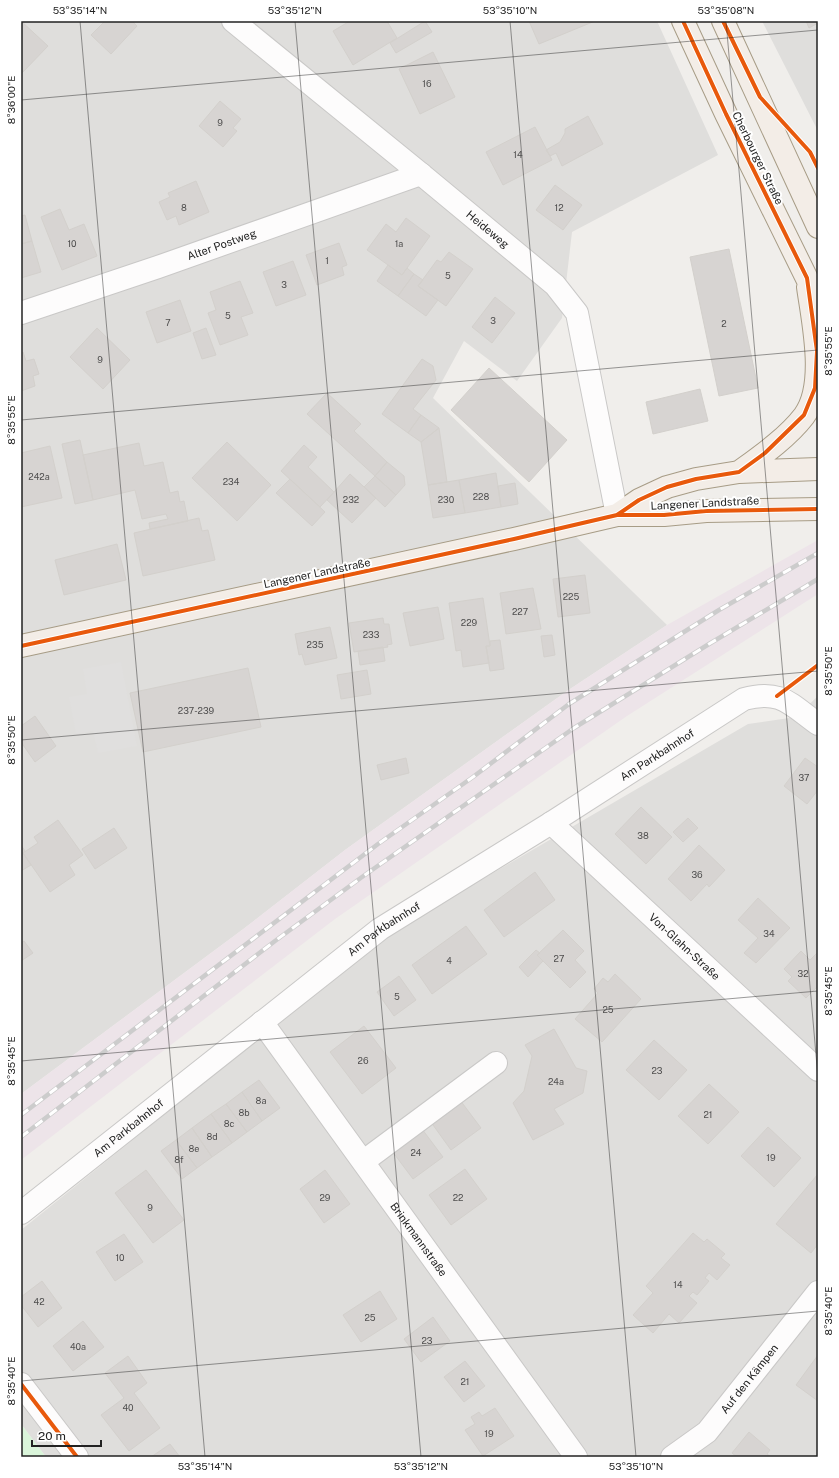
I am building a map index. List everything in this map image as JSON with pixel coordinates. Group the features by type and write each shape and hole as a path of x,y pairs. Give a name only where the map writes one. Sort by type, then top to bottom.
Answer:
{"main road":[{"name":"Cherbourger Straße","path":"683,21 726,114 818,301"},
{"path":"723,21 818,228"},
{"path":"739,472 765,453 804,415 815,388 817,351 807,278"},
{"name":"Langener Landstraße","path":"617,515 639,500 667,487 696,478 739,472 818,469"},
{"name":"Langener Landstraße","path":"21,646 514,540 617,515 664,515 706,511 818,509"}],"street":[{"name":"Heideweg","path":"233,21 555,285 577,313 617,515"},
{"name":"Alter Postweg","path":"21,313 158,267 421,174"},
{"name":"Am Parkbahnhof","path":"21,1213 380,929 551,824 744,699 761,694 777,696 818,724"},
{"name":"Von-Glahn-Straße","path":"551,824 818,1070"},
{"name":"Brinkmannstraße","path":"262,1022 364,1161 576,1457"},
{"path":"364,1161 496,1063"},
{"name":"Auf den Kämpen","path":"672,1457 707,1432 818,1292"},
{"path":"21,1384 77,1457"}],"shaded area":[{"path":"21,21 657,21 718,155 572,232 562,318 517,381 464,341 433,398 667,625 567,691 345,850 242,930 21,1094"},
{"path":"762,21 818,21 818,131"},
{"path":"818,540 818,594 627,716 335,919 21,1160 21,1094 242,930 345,850 567,691 667,625"},
{"path":"121,662 137,746 98,753 93,731 76,734 69,697 87,694 83,669"},
{"path":"818,696 818,1457 46,1457 21,1424 21,1230 387,935 748,724 796,717"}],"green space":[{"path":"21,1424 46,1457 21,1457"}],"building":[{"path":"21,21 48,46 22,73 21,72"},
{"path":"105,21 132,21 137,26 111,54 91,35"},
{"path":"350,21 387,21 397,38 353,65 333,31"},
{"path":"425,21 432,32 396,53 390,43"},
{"path":"529,21 595,21 539,44"},
{"path":"806,21 818,21 818,23 809,28"},
{"path":"433,52 455,97 420,114 399,69"},
{"path":"220,101 241,119 233,128 237,131 223,147 199,126"},
{"path":"588,116 603,144 562,166 556,153 550,156 546,150 560,142 565,133 565,129"},
{"path":"535,127 552,160 503,185 486,152"},
{"path":"196,181 209,212 179,225 176,216 167,220 159,202 170,197 168,193"},
{"path":"555,185 582,205 563,230 536,210"},
{"path":"60,209 69,230 84,224 97,256 62,270 41,217"},
{"path":"25,215 32,241 21,244 21,216"},
{"path":"406,218 430,236 402,275 367,250 386,224 396,232"},
{"path":"32,241 41,272 21,278 21,244"},
{"path":"339,243 347,265 342,267 344,275 317,285 306,255"},
{"path":"729,249 758,388 719,396 690,257"},
{"path":"449,252 473,269 446,306 418,286 437,260 441,262"},
{"path":"293,261 306,295 276,306 263,272"},
{"path":"388,265 402,275 407,268 414,274 398,296 377,281"},
{"path":"414,274 423,280 418,286 438,300 426,316 398,296"},
{"path":"240,281 253,313 241,317 248,335 220,345 208,313 216,310 210,292"},
{"path":"495,297 515,313 492,343 472,327"},
{"path":"180,300 191,331 157,343 146,312"},
{"path":"97,328 130,360 103,389 70,357"},
{"path":"206,328 216,355 202,359 193,333"},
{"path":"23,352 26,361 34,359 39,374 33,376 35,386 21,391 21,353"},
{"path":"422,359 433,366 436,380 413,409 421,415 408,433 382,414"},
{"path":"489,368 567,440 529,482 451,410"},
{"path":"700,389 708,421 653,434 646,402"},
{"path":"327,393 361,424 354,431 387,462 375,476 307,414"},
{"path":"421,415 439,428 421,442 408,433"},
{"path":"439,428 447,482 428,485 421,442"},
{"path":"80,440 93,500 75,504 62,444"},
{"path":"227,442 271,485 237,521 192,478"},
{"path":"139,443 144,466 163,462 170,493 178,491 180,502 184,501 188,521 150,529 149,523 168,519 166,514 142,519 135,490 93,500 83,455"},
{"path":"304,445 317,457 308,467 334,492 320,507 281,471"},
{"path":"50,446 62,498 21,507 21,453"},
{"path":"387,462 404,476 405,485 396,495 375,476"},
{"path":"496,473 501,507 465,513 459,480"},
{"path":"350,474 376,498 352,523 327,500"},
{"path":"375,476 396,495 385,507 364,487"},
{"path":"290,479 325,512 312,526 276,493"},
{"path":"459,480 465,513 433,518 428,485"},
{"path":"515,483 518,504 501,507 498,486"},
{"path":"199,518 202,531 208,530 215,560 143,576 134,533"},
{"path":"117,544 126,580 64,595 55,560"},
{"path":"585,575 590,613 558,617 553,579"},
{"path":"533,588 541,629 506,634 500,593"},
{"path":"483,598 490,646 486,646 489,663 463,667 461,650 456,651 449,603"},
{"path":"438,607 444,639 410,646 403,613"},
{"path":"383,618 384,624 389,624 392,644 387,645 388,647 354,652 349,623"},
{"path":"330,627 337,658 305,665 302,654 299,655 295,634"},
{"path":"552,635 555,655 544,657 541,636"},
{"path":"500,640 504,669 490,671 486,646 490,646 490,641"},
{"path":"383,647 385,661 360,665 358,651"},
{"path":"248,668 261,727 143,752 130,693"},
{"path":"367,670 371,694 341,699 337,675"},
{"path":"35,716 56,746 35,762 21,742 21,726"},
{"path":"406,758 409,773 381,780 377,765"},
{"path":"805,758 818,767 818,790 807,804 784,786"},
{"path":"641,807 672,837 646,864 615,834"},
{"path":"688,818 698,828 683,842 673,832"},
{"path":"58,820 83,855 69,865 75,875 50,892 23,853 38,843 34,837"},
{"path":"114,828 127,848 95,869 82,849"},
{"path":"21,845 25,851 23,853 31,865 21,871"},
{"path":"699,845 725,870 709,887 707,884 691,901 668,879"},
{"path":"535,872 555,900 504,937 484,910"},
{"path":"758,898 790,928 756,963 744,953 758,938 738,920"},
{"path":"466,926 487,954 432,994 412,965"},
{"path":"563,930 584,951 575,960 586,972 570,988 537,955"},
{"path":"24,941 33,953 21,961 21,943"},
{"path":"536,950 540,953 537,955 543,961 528,977 519,967"},
{"path":"801,951 810,960 817,953 818,954 818,986 806,998 788,981 792,977 784,969"},
{"path":"615,974 641,999 602,1042 575,1019 598,993 594,989 603,978 608,982"},
{"path":"399,976 416,1000 394,1016 377,992"},
{"path":"364,1026 396,1068 362,1094 330,1052"},
{"path":"554,1029 576,1068 587,1071 583,1093 554,1109 564,1124 533,1140 513,1103 524,1091 532,1056 525,1045"},
{"path":"654,1040 687,1070 659,1100 626,1070"},
{"path":"259,1080 280,1108 262,1121 242,1092"},
{"path":"709,1084 739,1112 708,1144 678,1116"},
{"path":"242,1092 262,1121 247,1132 226,1104"},
{"path":"457,1096 481,1128 451,1150 428,1118"},
{"path":"226,1104 247,1132 232,1143 211,1114"},
{"path":"211,1114 232,1143 212,1157 192,1128"},
{"path":"419,1125 443,1157 413,1179 389,1147"},
{"path":"768,1127 801,1158 774,1187 741,1156"},
{"path":"192,1128 212,1157 197,1168 176,1140"},
{"path":"176,1140 197,1168 182,1179 161,1151"},
{"path":"465,1169 487,1199 451,1225 429,1195"},
{"path":"146,1170 184,1220 153,1243 115,1193"},
{"path":"325,1170 350,1204 324,1223 300,1189"},
{"path":"818,1174 818,1244 811,1253 776,1224"},
{"path":"693,1233 704,1242 707,1239 725,1254 721,1258 730,1265 717,1280 709,1273 705,1278 709,1281 697,1295 693,1292 689,1296 697,1303 679,1323 669,1314 653,1333 633,1315 653,1293 646,1286"},
{"path":"124,1234 143,1262 115,1281 96,1252"},
{"path":"42,1281 62,1308 38,1327 21,1305 21,1297"},
{"path":"380,1291 397,1319 361,1342 343,1315"},
{"path":"433,1317 450,1341 421,1362 404,1339"},
{"path":"83,1321 104,1347 73,1371 53,1346"},
{"path":"818,1355 818,1401 796,1385"},
{"path":"128,1356 147,1383 134,1393 160,1428 129,1451 101,1415 124,1398 105,1373"},
{"path":"465,1361 485,1386 464,1402 444,1377"},
{"path":"495,1408 514,1436 483,1456 465,1430 475,1424 471,1417 479,1412 482,1416"},
{"path":"749,1432 770,1450 767,1454 771,1457 737,1457 732,1453"},
{"path":"170,1444 180,1457 151,1457"}],"railway":[{"path":"21,1115 378,844 473,777 569,704 719,610 818,553"},
{"path":"21,1137 275,941 362,877 574,728 709,644 818,579"}],"cycle path":[{"path":"617,515 639,500 667,487 696,479 739,472 765,453 804,415 815,388 817,351 807,278 726,114 683,21"},
{"path":"723,21 760,97 810,152 818,168"},
{"path":"21,646 514,539 617,515 664,515 706,511 818,509"},
{"path":"777,696 818,665"},
{"path":"21,1384 77,1457"}]}
